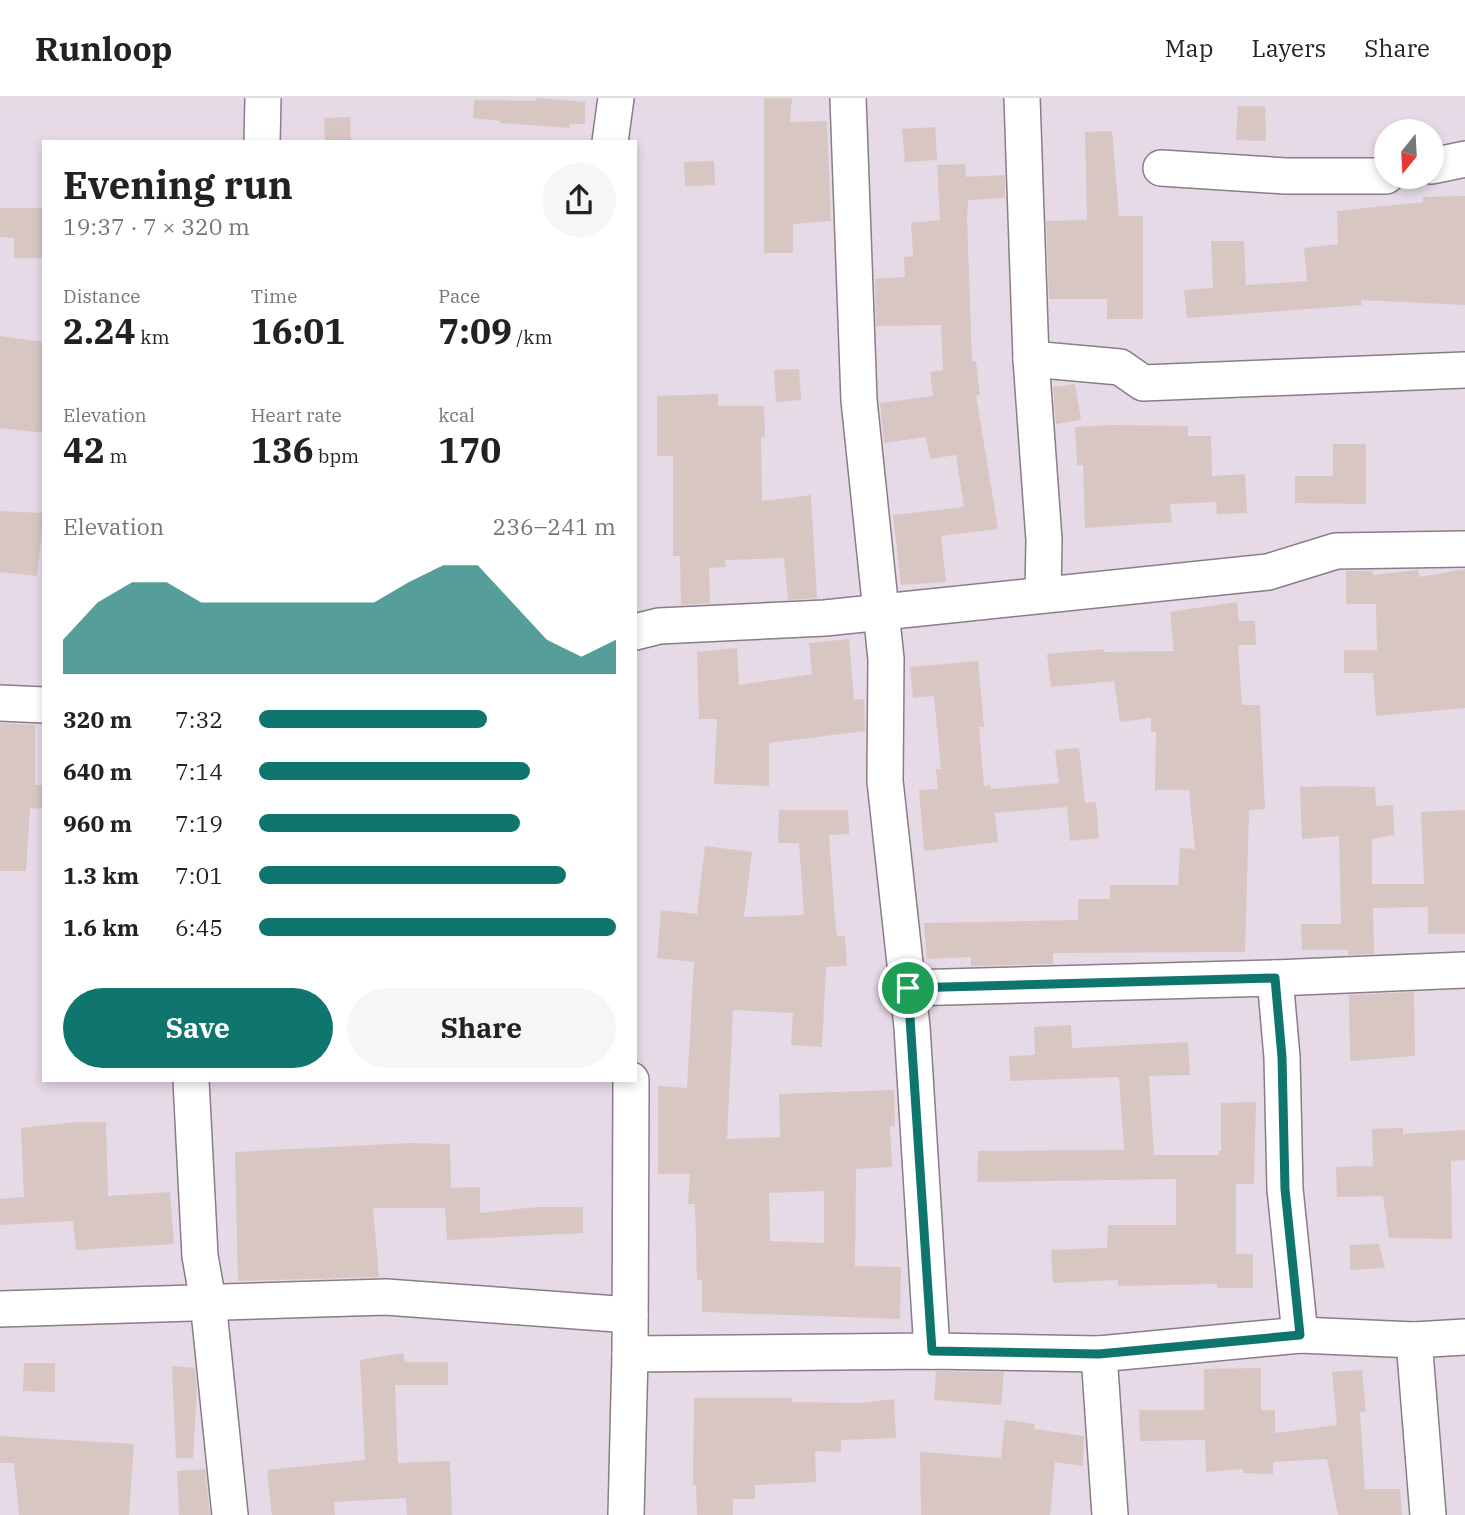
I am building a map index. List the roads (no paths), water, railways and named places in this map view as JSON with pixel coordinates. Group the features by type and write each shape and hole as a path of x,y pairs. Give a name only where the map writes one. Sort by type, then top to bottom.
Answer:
{"street":[{"path":"262,140 263,98"},
{"path":"610,140 616,98"},
{"path":"848,98 859,400 886,659 886,781 908,988 932,1351"},
{"path":"1022,98 1031,359 1044,540 1043,595"},
{"path":"1444,163 1465,159"},
{"path":"1161,168 1286,176 1374,176"},
{"path":"1031,359 1120,367 1143,383 1465,370"},
{"path":"637,632 659,626 880,612 1268,572 1336,551 1464,549"},
{"path":"0,703 42,705"},
{"path":"908,988 1465,970"},
{"path":"1275,978 1282,1057 1285,1189 1300,1335"},
{"path":"191,1082 200,1256 208,1301 230,1515"},
{"path":"626,1515 630,1354 631,1082"},
{"path":"0,1309 386,1297 630,1315"},
{"path":"630,1354 932,1351 1099,1354 1300,1335 1414,1340 1465,1337"},
{"path":"1414,1340 1428,1515"},
{"path":"1099,1354 1110,1515"}]}
